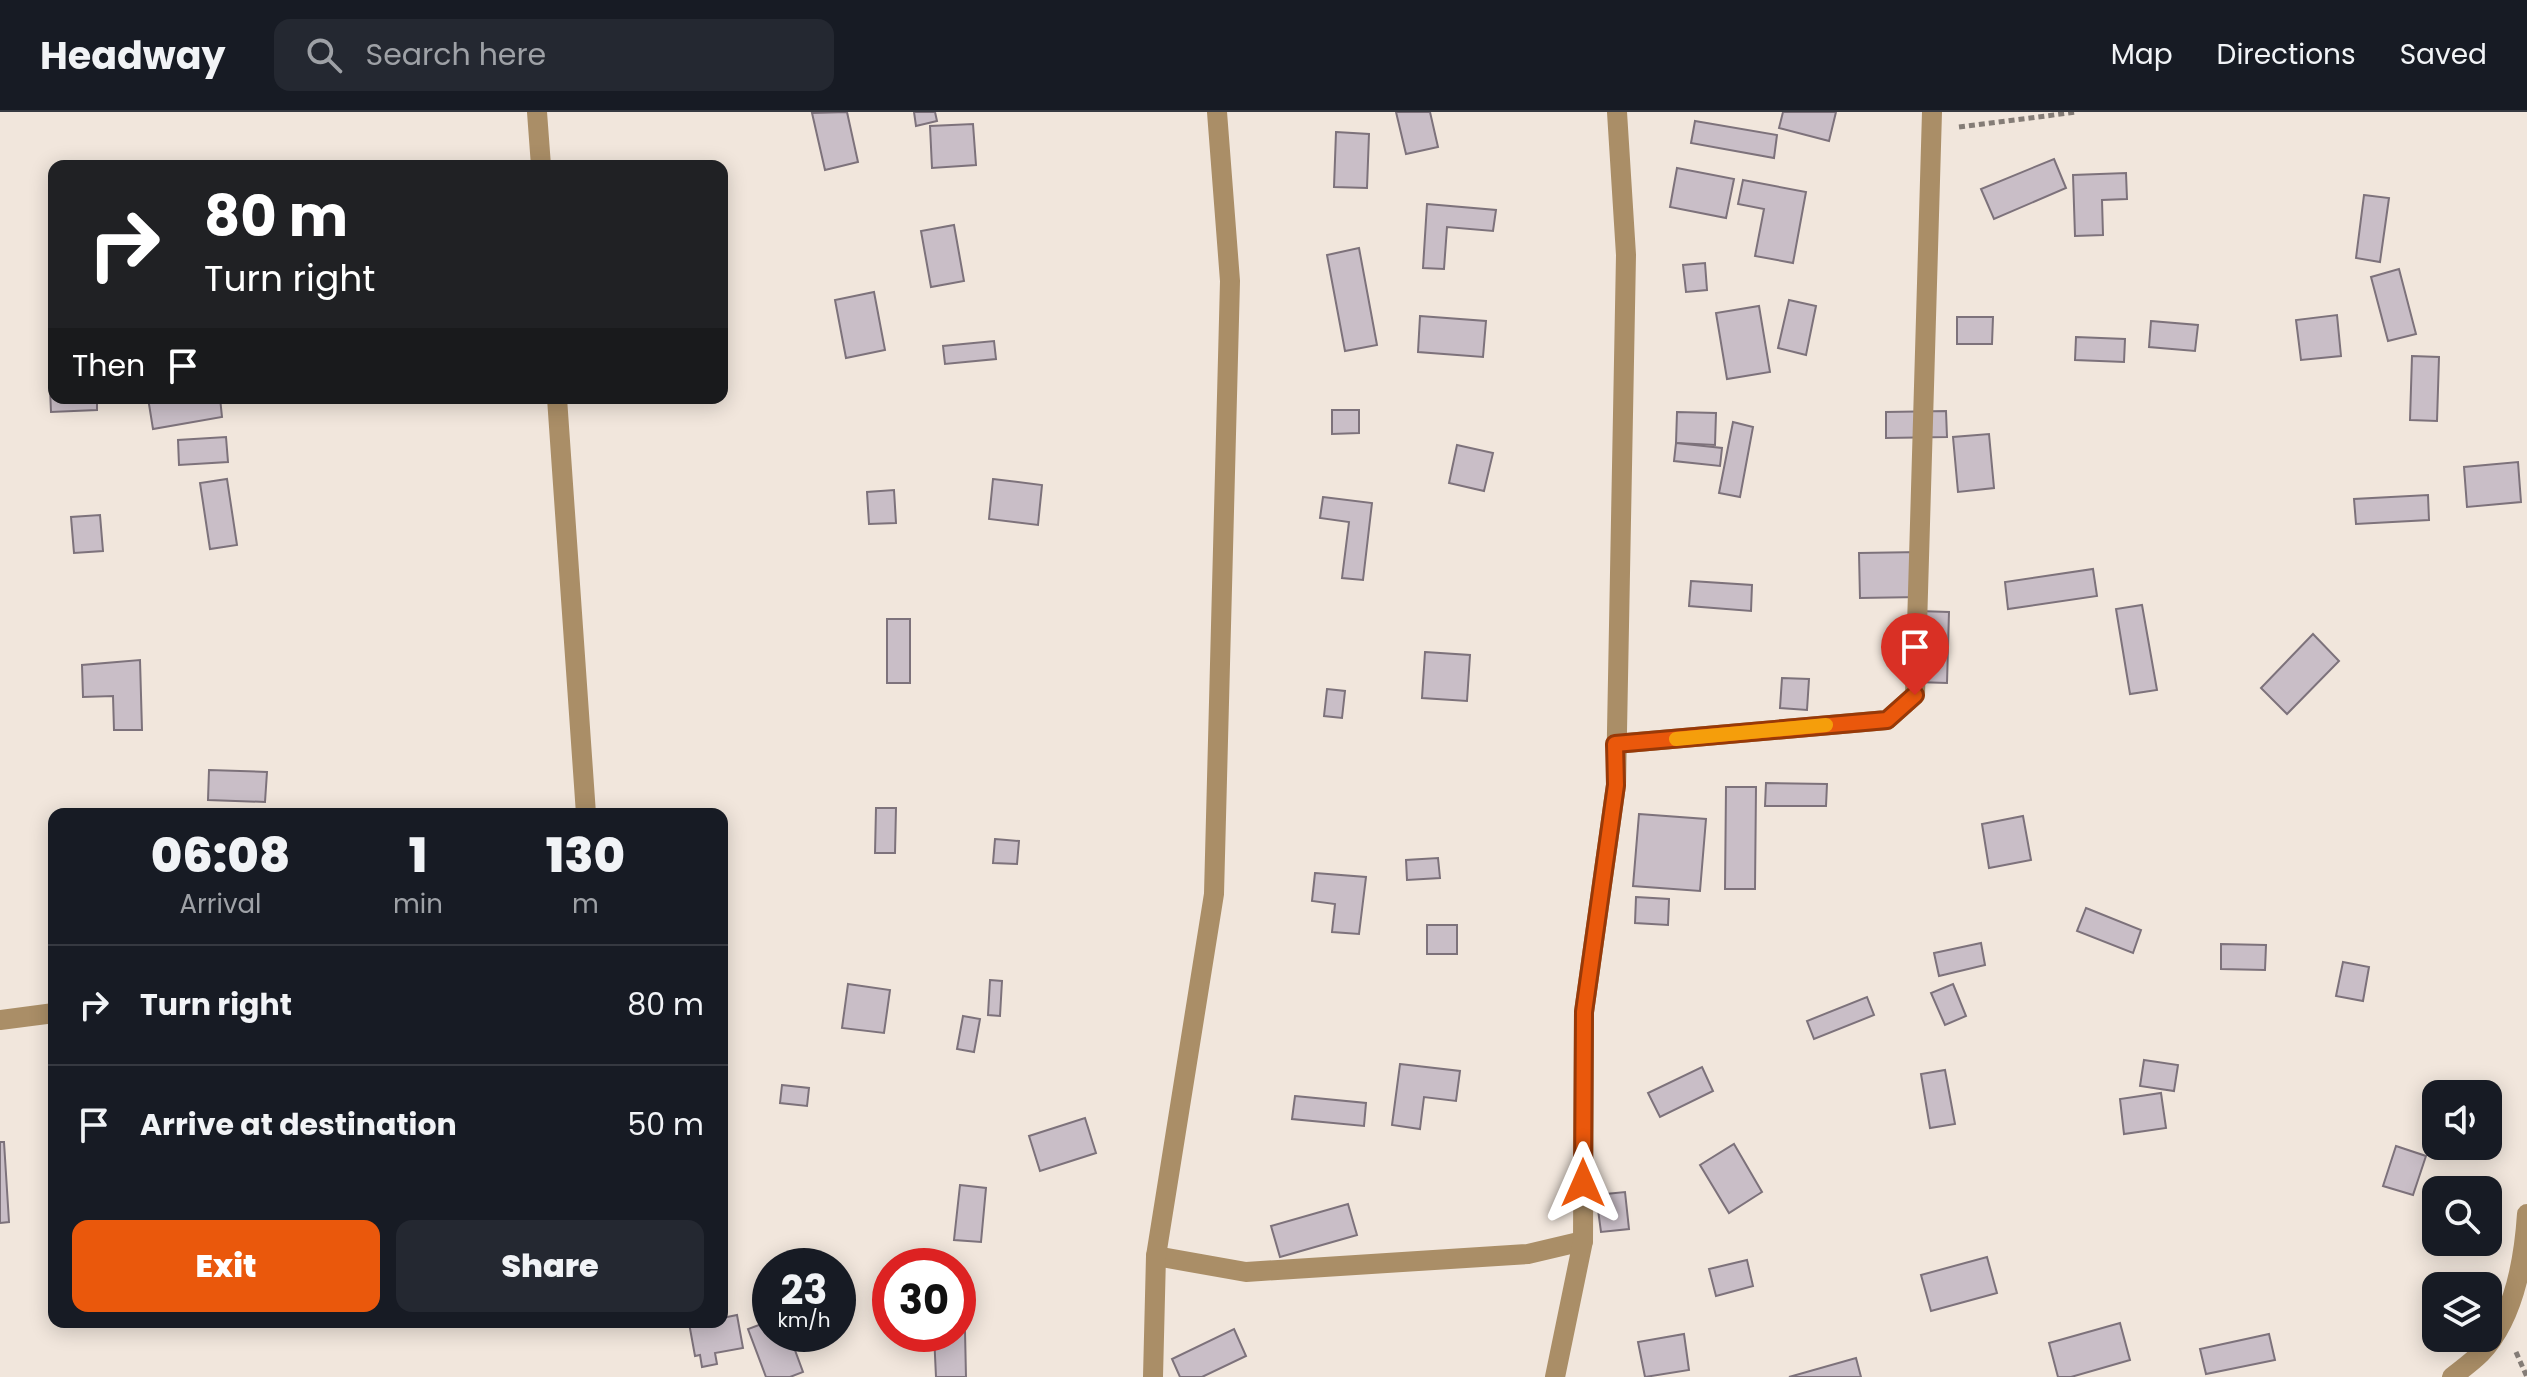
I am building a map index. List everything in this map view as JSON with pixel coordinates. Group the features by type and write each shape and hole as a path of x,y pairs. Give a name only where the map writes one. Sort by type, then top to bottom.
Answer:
{"street":[{"path":"537,112 541,160"},
{"path":"1153,1377 1156,1256 1214,894 1230,281 1217,112"},
{"path":"1555,1377 1583,1241 1584,1012 1616,785 1626,255 1617,112"},
{"path":"1615,744 1887,720 1915,695 1933,121"},
{"path":"557,404 586,808"},
{"path":"0,1020 48,1014"},
{"path":"2452,1377 2482,1352 2502,1321 2524,1257 2527,1214"},
{"path":"1156,1256 1246,1272 1528,1254 1583,1241"}],"path":[{"path":"1933,121 2077,112"}],"building":[{"path":"847,112 858,162 825,170 812,113"},
{"path":"914,112 935,112 937,121 916,126"},
{"path":"1396,112 1430,112 1438,147 1406,154"},
{"path":"1783,112 1836,112 1829,141 1779,128"},
{"path":"1695,121 1777,135 1774,158 1691,143"},
{"path":"973,124 976,165 932,168 930,126"},
{"path":"1336,132 1369,134 1367,188 1334,187"},
{"path":"2054,159 2066,188 1994,219 1981,189"},
{"path":"1677,168 1734,179 1726,218 1670,207"},
{"path":"2126,173 2127,199 2102,200 2103,235 2075,236 2073,175"},
{"path":"1743,180 1806,192 1793,263 1755,256 1764,209 1738,204"},
{"path":"2364,195 2389,198 2380,262 2356,258"},
{"path":"1427,204 1496,210 1493,231 1447,227 1444,269 1423,268"},
{"path":"954,225 964,281 931,287 921,231"},
{"path":"1359,248 1377,345 1345,351 1327,255"},
{"path":"1705,263 1707,290 1686,292 1683,265"},
{"path":"2399,269 2416,334 2388,341 2371,277"},
{"path":"874,292 885,350 846,358 835,300"},
{"path":"1789,300 1816,306 1806,355 1778,348"},
{"path":"1759,306 1770,372 1727,379 1716,313"},
{"path":"2337,315 2341,356 2301,360 2296,320"},
{"path":"1420,316 1486,321 1483,357 1418,352"},
{"path":"1957,317 1993,317 1992,344 1957,344"},
{"path":"2151,321 2198,325 2195,351 2149,347"},
{"path":"2076,337 2125,339 2124,362 2075,360"},
{"path":"994,341 996,359 945,364 943,346"},
{"path":"2412,356 2439,357 2437,421 2410,420"},
{"path":"51,404 97,404 97,410 51,412"},
{"path":"149,404 221,404 222,417 153,429"},
{"path":"1332,410 1359,410 1359,433 1332,434"},
{"path":"1946,411 1947,437 1886,438 1886,412"},
{"path":"1677,412 1716,413 1715,445 1676,443"},
{"path":"1733,422 1753,427 1740,497 1719,493"},
{"path":"1989,434 1994,488 1958,492 1953,437"},
{"path":"226,437 228,462 179,465 178,440"},
{"path":"1676,443 1722,448 1720,466 1674,461"},
{"path":"1457,445 1493,453 1484,491 1449,483"},
{"path":"2518,462 2521,502 2467,507 2464,467"},
{"path":"227,479 237,545 210,549 200,483"},
{"path":"993,479 1042,485 1038,525 989,519"},
{"path":"894,490 896,523 869,524 867,492"},
{"path":"2428,495 2429,520 2356,524 2354,499"},
{"path":"1323,497 1372,503 1363,580 1342,578 1349,522 1320,518"},
{"path":"100,515 103,551 74,553 71,517"},
{"path":"1920,552 1920,597 1860,598 1859,553"},
{"path":"2093,569 2097,596 2008,609 2005,582"},
{"path":"1691,581 1752,585 1751,611 1689,606"},
{"path":"2142,605 2157,690 2130,694 2116,609"},
{"path":"1918,611 1949,612 1947,683 1916,682"},
{"path":"887,619 910,619 910,683 887,683"},
{"path":"2313,634 2339,661 2287,714 2261,688"},
{"path":"1425,652 1470,655 1467,701 1422,698"},
{"path":"140,660 142,730 114,730 113,696 83,697 82,665"},
{"path":"1782,678 1809,679 1807,710 1780,708"},
{"path":"1327,689 1345,691 1342,718 1324,716"},
{"path":"209,770 267,772 265,802 208,800"},
{"path":"1766,783 1827,784 1826,806 1765,806"},
{"path":"1726,787 1756,787 1755,889 1725,889"},
{"path":"876,808 896,808 895,853 875,853"},
{"path":"1639,814 1706,819 1700,891 1633,886"},
{"path":"2023,816 2031,860 1989,868 1982,824"},
{"path":"995,839 1019,841 1017,864 993,863"},
{"path":"1438,858 1440,878 1407,880 1406,860"},
{"path":"1315,873 1366,877 1359,934 1332,932 1335,904 1312,901"},
{"path":"1636,897 1669,899 1668,925 1635,923"},
{"path":"2086,908 2141,930 2133,953 2077,931"},
{"path":"1427,925 1457,925 1457,954 1427,954"},
{"path":"1981,943 1985,965 1939,976 1934,953"},
{"path":"2221,944 2266,945 2265,970 2221,969"},
{"path":"2343,962 2369,967 2363,1001 2336,996"},
{"path":"990,980 1002,981 1000,1016 988,1015"},
{"path":"848,984 890,990 884,1033 842,1028"},
{"path":"1953,984 1966,1016 1945,1025 1931,993"},
{"path":"1867,997 1874,1015 1814,1039 1807,1021"},
{"path":"963,1016 980,1019 974,1052 957,1049"},
{"path":"2144,1060 2178,1065 2174,1091 2140,1086"},
{"path":"1400,1064 1460,1071 1456,1101 1424,1097 1420,1129 1392,1125"},
{"path":"1702,1067 1713,1091 1660,1117 1648,1093"},
{"path":"1945,1070 1955,1124 1930,1128 1921,1074"},
{"path":"782,1085 809,1088 807,1106 780,1103"},
{"path":"2161,1093 2166,1128 2124,1134 2120,1099"},
{"path":"1295,1096 1366,1103 1364,1126 1292,1119"},
{"path":"1085,1118 1096,1153 1040,1171 1029,1136"},
{"path":"0,1142 4,1142 9,1222 0,1223"},
{"path":"1734,1144 1762,1192 1729,1213 1700,1165"},
{"path":"2396,1146 2422,1155 2425,1160 2413,1195 2383,1186"},
{"path":"960,1185 986,1188 981,1242 954,1240"},
{"path":"1625,1192 1629,1229 1601,1232 1596,1195"},
{"path":"1348,1204 1357,1235 1280,1257 1271,1226"},
{"path":"1987,1257 1997,1293 1931,1311 1921,1275"},
{"path":"1747,1260 1753,1286 1716,1296 1709,1269"},
{"path":"737,1315 743,1348 715,1353 717,1364 702,1367 700,1355 695,1356 690,1328 728,1328 728,1317"},
{"path":"2120,1323 2130,1360 2071,1377 2058,1377 2049,1343"},
{"path":"1234,1329 1246,1356 1202,1377 1180,1377 1172,1359"},
{"path":"1684,1334 1689,1370 1645,1377 1638,1342"},
{"path":"2269,1334 2275,1360 2206,1374 2200,1349"},
{"path":"757,1352 796,1352 803,1372 790,1377 766,1377"},
{"path":"935,1352 965,1352 966,1377 936,1377"},
{"path":"1856,1358 1861,1377 1789,1377"}],"slow traffic":[{"path":"1676,739 1826,725"}],"route":[{"path":"1583,1183 1584,1012 1616,785 1615,744 1887,720 1915,695"}]}
